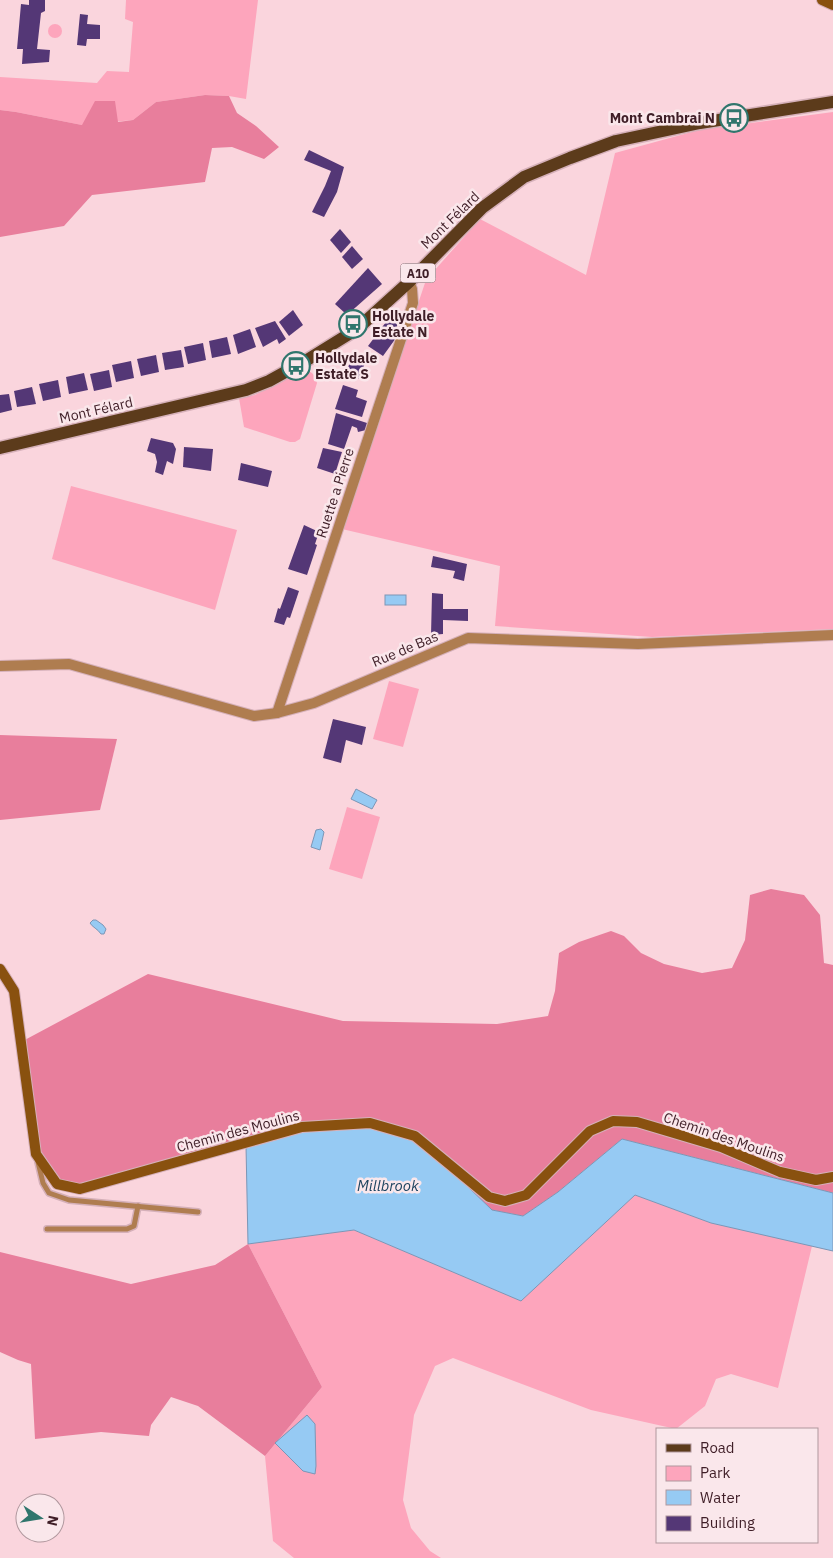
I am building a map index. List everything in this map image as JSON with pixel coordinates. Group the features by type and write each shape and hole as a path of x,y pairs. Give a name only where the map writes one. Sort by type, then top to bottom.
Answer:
{"main road":[{"name":"Mont Félard","path":"0,448 246,390 269,381 357,329 409,282 482,208 524,177 616,141 700,123 833,102"}],"street":[{"path":"822,0 833,5"},
{"name":"Ruette a Pierre","path":"277,713 413,302 412,289 409,282"},
{"name":"Rue de Bas","path":"0,666 69,664 254,716 277,713 314,703 468,638 638,644 833,635"},
{"name":"Chemin des Moulins","path":"0,969 14,991 36,1154 57,1184 80,1189 302,1127 370,1122 415,1136 489,1197 505,1202 526,1195 590,1131 613,1121 638,1122 712,1144 780,1172 816,1180 833,1177"}],"lane":[{"path":"36,1154 43,1183 49,1193 69,1200 198,1212"},
{"path":"47,1229 127,1229 134,1226 138,1206"}],"green space":[{"path":"126,0 258,0 246,99 205,95 156,102 133,120 82,125 0,110 0,77 97,83 107,71 129,72 133,22 125,19"},
{"path":"52,24 58,24 62,31 58,38 52,38 48,34 48,28"},
{"path":"833,112 833,629 652,637 495,626 500,566 342,529 426,280 480,219 586,275 615,153 699,130"},
{"path":"304,369 313,374 317,383 300,439 290,442 244,427 239,398 255,395"},
{"path":"71,486 237,530 215,610 52,559"},
{"path":"389,681 419,689 403,747 373,739"},
{"path":"347,807 380,817 362,879 329,869"},
{"path":"635,1195 711,1223 812,1246 778,1388 731,1374 716,1379 705,1406 677,1428 672,1428 591,1410 453,1358 435,1366 414,1415 403,1500 411,1528 430,1551 441,1558 294,1558 273,1541 265,1456 322,1387 248,1244 354,1230 519,1300"}],"shaded area":[{"path":"205,95 229,96 237,113 256,126 279,147 264,159 232,147 212,148 205,182 92,195 64,226 0,237 0,110 82,125 95,101 115,101 118,122 133,120 156,102"},
{"path":"0,735 117,739 100,810 0,820"},
{"path":"771,889 804,895 820,915 824,963 833,965 833,1193 622,1139 558,1192 523,1216 492,1210 415,1136 302,1127 80,1189 57,1184 36,1154 21,1042 148,974 343,1021 497,1024 548,1016 555,991 559,953 579,942 611,931 624,936 641,953 664,964 702,973 732,968 745,940 750,895"},
{"path":"248,1244 322,1387 265,1456 198,1406 171,1397 151,1425 149,1436 101,1432 35,1439 31,1364 0,1352 0,1252 131,1284 215,1265"}],"water":[{"path":"385,595 406,595 406,605 385,605"},
{"path":"356,789 377,800 372,809 351,799"},
{"path":"321,829 324,832 320,850 311,847 316,830"},
{"path":"93,920 103,925 106,929 104,934 101,934 90,923"},
{"name":"Millbrook","path":"370,1123 415,1136 492,1210 523,1216 558,1192 622,1139 833,1193 833,1251 711,1223 635,1195 521,1301 354,1230 248,1244 246,1146 310,1126"},
{"path":"307,1415 315,1424 315,1474 303,1471 275,1443"}],"building":[{"path":"29,0 45,0 45,11 41,13 37,49 50,50 49,62 22,64 23,49 17,49 21,4 29,5"},
{"path":"80,14 88,15 87,24 100,25 100,39 87,39 86,46 77,45"},
{"path":"309,150 344,167 337,192 324,217 312,212 331,171 304,160"},
{"path":"340,229 351,242 341,253 330,240"},
{"path":"352,246 363,259 352,269 342,257"},
{"path":"368,268 382,284 347,315 335,304"},
{"path":"293,310 303,325 289,336 279,322"},
{"path":"389,318 398,325 392,334 396,338 383,356 368,346"},
{"path":"275,321 286,339 279,344 277,339 263,347 255,328"},
{"path":"250,329 256,347 238,354 233,335"},
{"path":"227,337 231,354 212,358 209,341"},
{"path":"203,343 206,360 188,364 184,347"},
{"path":"181,350 184,367 165,370 162,353"},
{"path":"352,354 366,359 360,379 346,375"},
{"path":"156,355 159,372 141,376 137,359"},
{"path":"131,361 134,378 116,382 112,365"},
{"path":"109,370 112,387 94,391 90,374"},
{"path":"84,373 88,390 69,394 66,377"},
{"path":"58,380 61,397 43,401 39,384"},
{"path":"343,385 358,390 356,397 367,401 362,417 335,409"},
{"path":"32,387 36,404 17,407 14,391"},
{"path":"9,394 12,410 0,413 0,395"},
{"path":"336,413 367,423 366,430 358,432 357,428 352,426 344,449 328,444"},
{"path":"151,438 173,443 176,449 173,464 167,461 163,475 155,472 157,462 155,454 147,451"},
{"path":"184,447 213,449 211,471 183,467"},
{"path":"323,448 342,452 335,474 317,468"},
{"path":"241,463 272,471 268,487 238,480"},
{"path":"304,525 319,532 315,544 317,545 307,575 288,569"},
{"path":"433,556 467,564 464,581 453,578 455,571 431,567"},
{"path":"288,587 299,591 290,618 287,617 284,625 274,622"},
{"path":"432,593 443,594 443,609 468,609 468,621 443,620 443,634 431,635"},
{"path":"333,719 366,727 362,745 346,740 341,763 323,758"}],"place":[{"name":"Mont Cambrai N","path":"734,118"},
{"name":"Hollydale Estate N","path":"353,324"},
{"name":"Hollydale Estate S","path":"296,366"}]}
